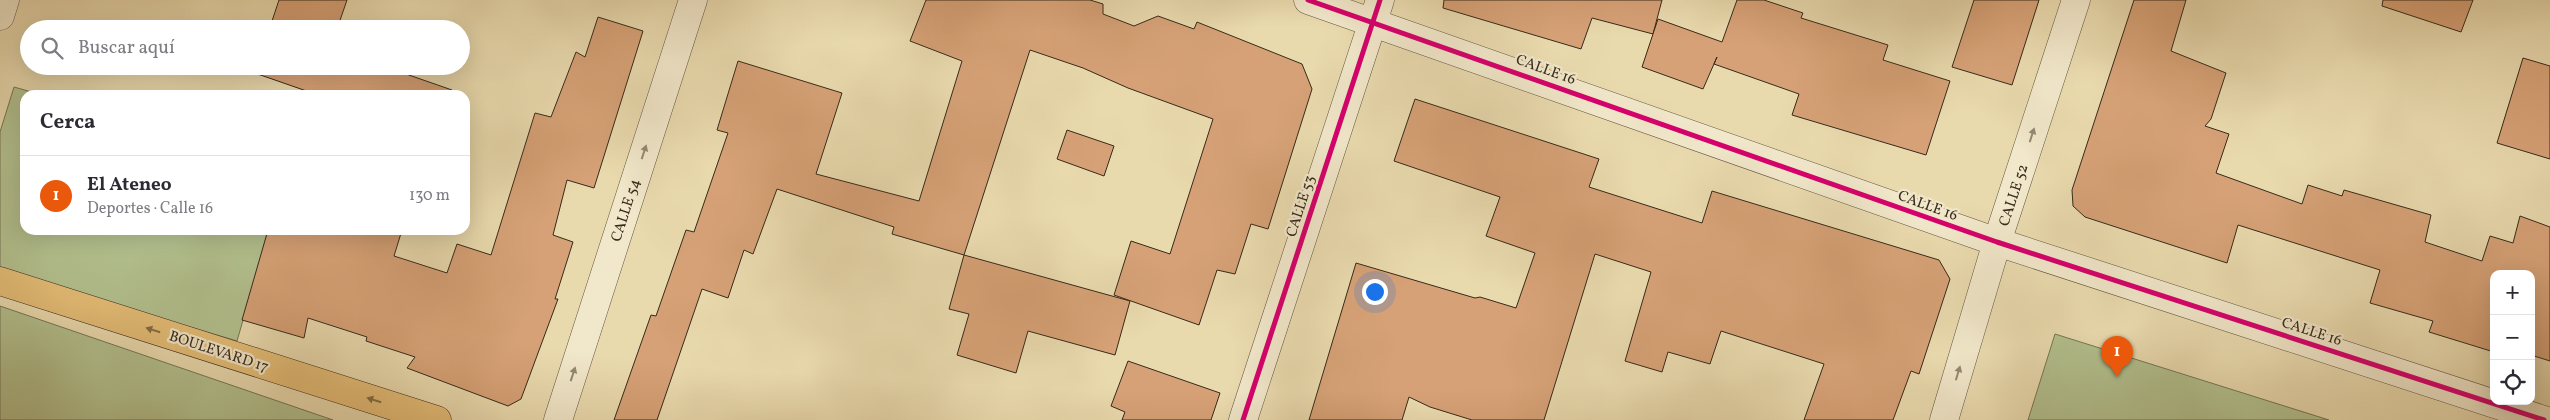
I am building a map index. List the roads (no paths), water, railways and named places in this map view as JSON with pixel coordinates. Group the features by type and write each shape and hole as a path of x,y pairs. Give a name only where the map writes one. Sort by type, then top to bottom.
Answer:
{"main road":[{"name":"BOULEVARD 17","path":"0,281 437,420"}],"street":[{"path":"0,16 5,0"},
{"name":"CALLE 54","path":"558,420 693,0"},
{"name":"CALLE 16","path":"1308,0 1376,11 1998,242 2544,420"},
{"name":"CALLE 52","path":"1944,420 1998,242 2076,0"},
{"name":"CALLE 53","path":"1243,420 1376,11"}],"place":[{"name":"El Ateneo","path":"2117,377"}]}
